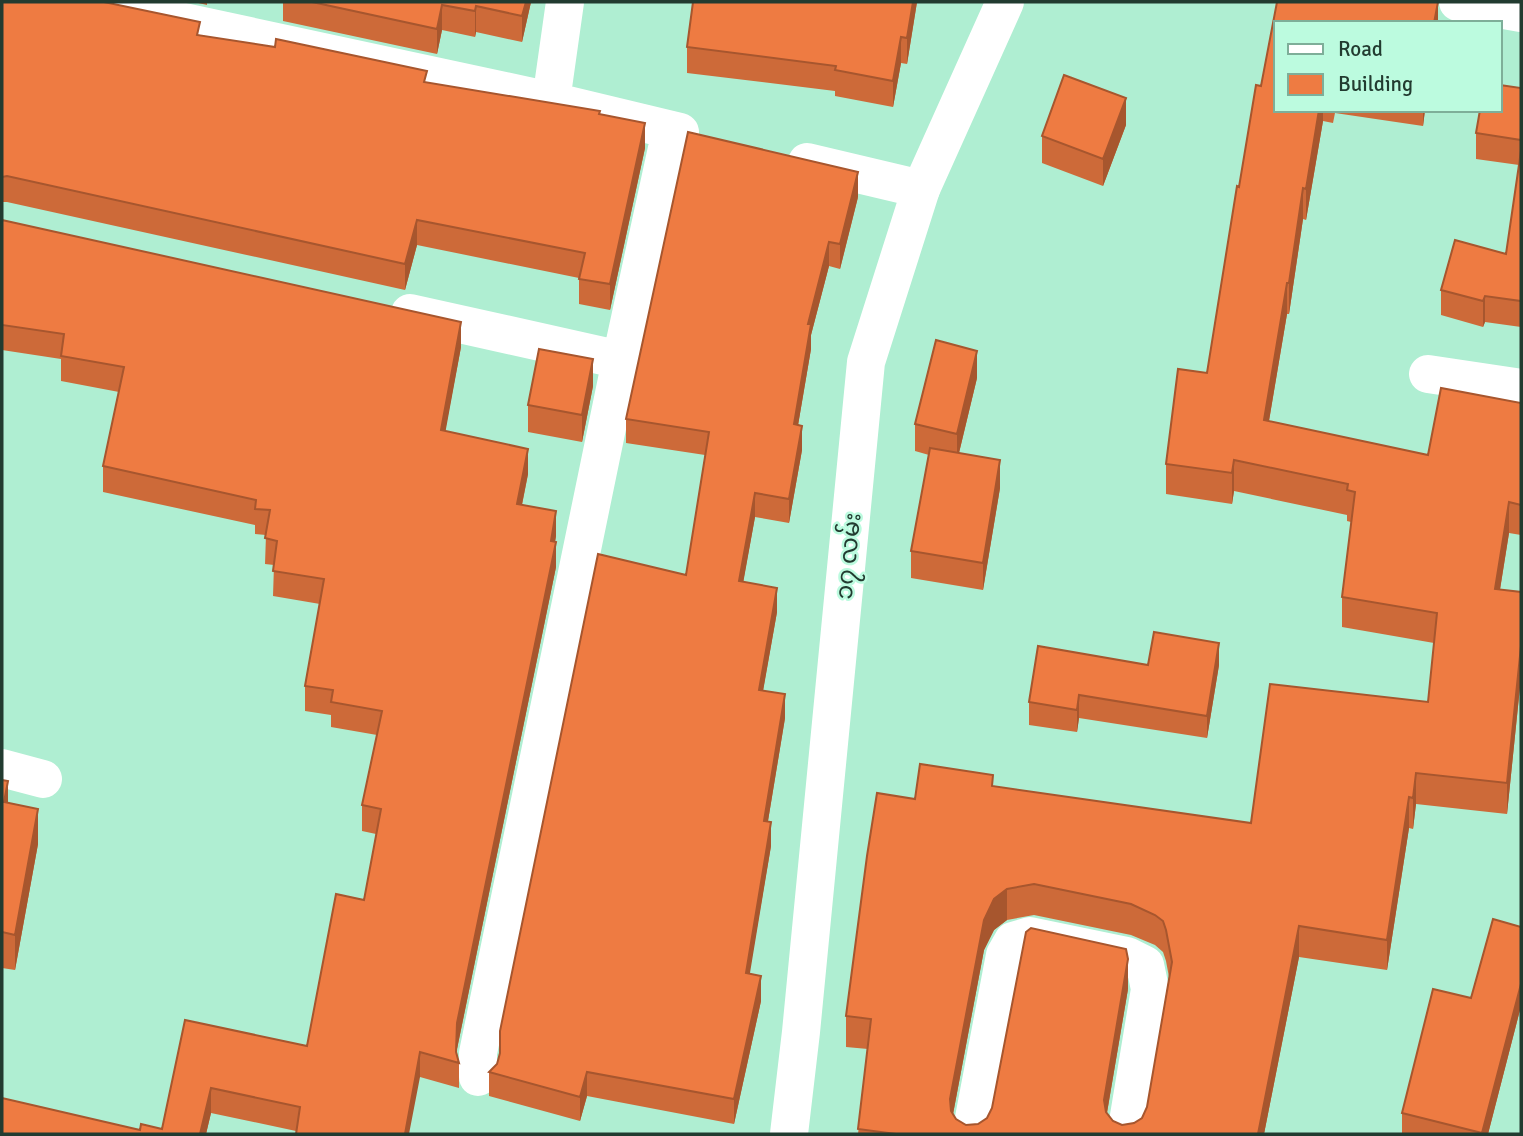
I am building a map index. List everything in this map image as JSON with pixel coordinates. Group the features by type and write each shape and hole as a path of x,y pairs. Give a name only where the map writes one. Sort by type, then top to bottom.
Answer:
{"street":[{"path":"91,2 160,9 710,139"},
{"path":"551,101 565,2"},
{"name":"၁၇ လမ်း","path":"789,1134 803,1018 866,362 920,190 1005,2"},
{"path":"1458,2 1521,13"},
{"path":"478,1077 478,1053 671,130"},
{"path":"776,155 920,190"},
{"path":"379,306 621,360"},
{"path":"1428,374 1521,388"},
{"path":"2,768 43,779"},
{"path":"971,1134 1005,955 1013,941 1030,936 1127,956 1145,965 1150,989 1126,1134"}],"building":[{"path":"2,2 104,2 200,22 197,35 275,47 276,39 427,71 424,82 600,111 599,114 645,123 610,284 579,279 585,253 417,220 405,264 2,177"},
{"path":"312,2 526,2 522,16 476,6 475,11 442,5 437,29"},
{"path":"693,2 913,2 907,38 901,37 893,81 835,70 836,66 687,47"},
{"path":"1277,2 1438,2 1434,21 1274,21 1274,112 1319,112 1306,189 1303,188 1264,420 1428,455 1441,388 1521,403 1521,505 1509,502 1495,589 1521,592 1521,646 1507,783 1416,773 1413,798 1409,797 1387,940 1299,926 1258,1134 896,1134 858,1129 871,1019 846,1016 877,793 915,799 920,764 993,775 992,786 1251,823 1270,684 1428,702 1437,613 1342,597 1355,492 1347,490 1348,484 1234,460 1232,473 1166,464 1178,369 1207,373 1256,85 1261,86","holes":["1034,884 1131,904 1163,921 1172,962 1147,1107 1142,1118 1122,1125 1113,1121 1106,1112 1104,1100 1128,959 1126,949 1031,928 1026,932 992,1108 987,1118 978,1124 966,1125 956,1119 951,1111 950,1099 984,920 994,899 1007,889"]},
{"path":"1064,75 1126,98 1103,159 1042,136"},
{"path":"1502,85 1521,88 1521,140 1476,133 1480,112 1502,112"},
{"path":"688,132 858,172 840,244 829,242 808,324 811,324 794,424 802,426 789,499 755,493 739,581 777,588 759,690 785,694 764,821 771,822 746,973 761,976 734,1099 587,1072 580,1097 489,1072 497,1064 500,1053 500,1031 598,554 686,575 709,432 626,419"},
{"path":"1521,151 1521,301 1485,296 1483,301 1441,290 1455,240 1506,254"},
{"path":"2,220 461,322 441,430 528,449 517,504 556,511 551,541 556,542 457,1023 456,1052 459,1063 420,1052 405,1134 296,1134 300,1107 211,1088 200,1134 2,1134 2,1098 140,1130 141,1124 162,1129 185,1020 307,1046 336,894 364,900 381,809 362,805 382,711 331,702 333,690 305,686 324,579 273,571 277,541 265,538 270,510 255,509 256,500 103,466 124,367 61,356 64,334 2,325"},
{"path":"936,340 977,351 957,434 915,424"},
{"path":"539,349 593,359 582,415 528,405"},
{"path":"930,448 1000,460 983,563 911,551"},
{"path":"1154,632 1219,643 1207,716 1079,695 1077,710 1029,702 1038,646 1148,665"},
{"path":"2,780 8,781 4,802 38,809 15,935 2,932"},
{"path":"1493,919 1521,927 1521,984 1482,1133 1402,1113 1433,989 1471,998"}]}
